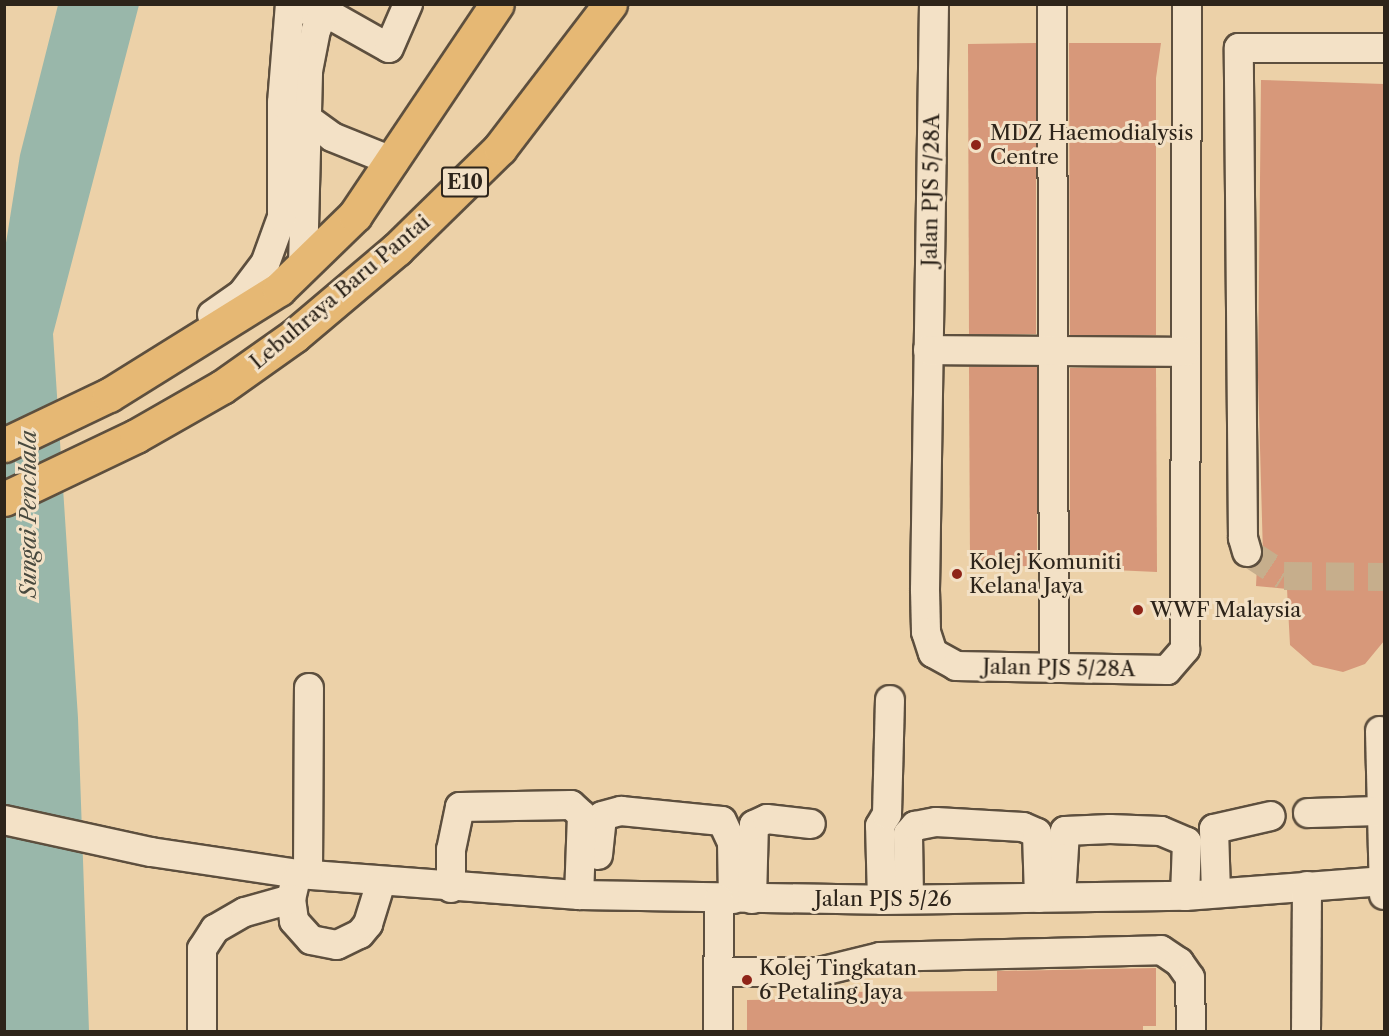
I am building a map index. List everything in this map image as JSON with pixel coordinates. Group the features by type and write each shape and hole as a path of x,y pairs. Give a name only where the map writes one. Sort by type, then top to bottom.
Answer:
{"highway":[{"name":"Lebuhraya Baru Pantai","path":"4,445 114,392 279,289 356,215 394,162 497,4"},
{"name":"Lebuhraya Baru Pantai","path":"4,499 136,436 222,387 294,336 397,249 500,147 610,4"}],"street":[{"path":"114,392 242,294 265,264 282,217 282,104 290,6 326,8 389,48 408,4"},
{"name":"Jalan PJS 5/28A","path":"934,4 925,590 926,632 933,653 956,666 1167,670 1185,649 1187,4"},
{"path":"1052,4 1054,668"},
{"path":"303,265 309,120 308,71 326,8"},
{"path":"1247,552 1243,538 1239,48 1384,48"},
{"path":"309,120 332,137 394,162"},
{"path":"928,350 1185,352"},
{"path":"309,687 299,882 301,932 311,940 337,945 349,942 368,924 381,882"},
{"path":"890,700 887,814 880,826 896,899"},
{"path":"1380,731 1384,894"},
{"path":"451,888 451,850 460,807 571,805 582,815 589,896"},
{"path":"589,896 602,816 621,811 722,820 732,842 735,899"},
{"path":"1308,813 1381,811"},
{"path":"1215,893 1214,829 1271,816"},
{"path":"718,1032 718,972 754,825 767,819 811,824"},
{"name":"Jalan PJS 5/26","path":"4,820 299,882 381,882 589,896 735,899 1185,896 1384,881"},
{"path":"896,899 908,834 915,826 936,822 1023,827 1037,833 1050,898"},
{"path":"1050,898 1065,831 1110,829 1161,831 1187,842 1185,896"},
{"path":"202,1032 202,949 215,929 299,882"},
{"path":"1306,1032 1307,886"},
{"path":"718,972 819,972 880,957 1161,950 1179,962 1190,978 1191,1032"}],"water":[{"name":"Sungai Penchala","path":"58,5 139,5 53,334 78,718 89,1031 5,1032 5,249 20,155"}],"building":[{"path":"1036,43 1036,334 969,334 968,44"},
{"path":"1069,43 1161,43 1156,78 1156,335 1070,335"},
{"path":"1261,80 1384,84 1384,641 1365,664 1343,672 1313,665 1290,645 1287,589 1256,586 1257,565 1263,555 1258,377"},
{"path":"969,367 1037,367 1037,567 970,563"},
{"path":"1070,368 1156,368 1157,572 1070,568"},
{"path":"1156,968 1156,1026 1143,1026 1143,1032 747,1032 747,1000 829,999 829,992 997,991 997,971"}],"tunnel":[{"path":"1247,552 1284,576 1384,577"}],"place":[{"name":"MDZ Haemodialysis Centre","path":"976,145"},
{"name":"Kolej Komuniti Kelana Jaya","path":"957,574"},
{"name":"WWF Malaysia","path":"1138,610"},
{"name":"Kolej Tingkatan 6 Petaling Jaya","path":"747,980"}]}
